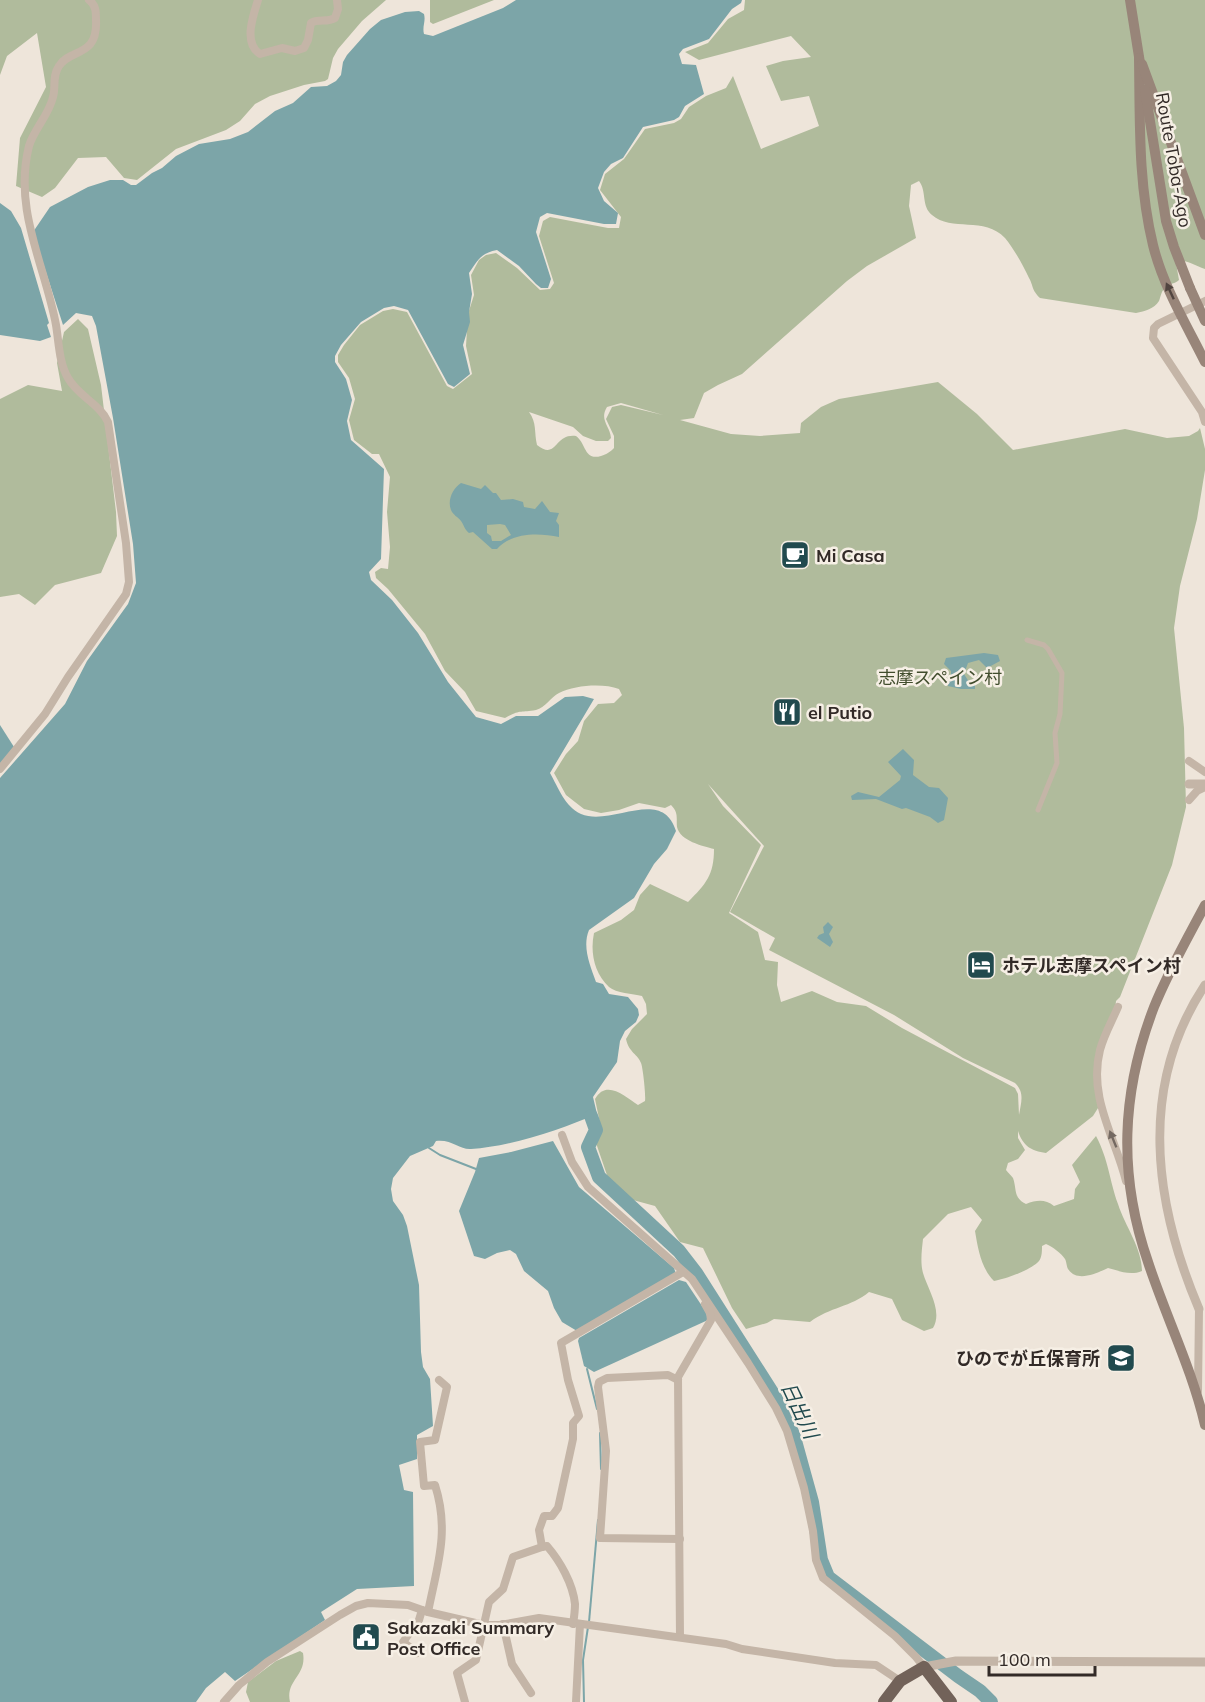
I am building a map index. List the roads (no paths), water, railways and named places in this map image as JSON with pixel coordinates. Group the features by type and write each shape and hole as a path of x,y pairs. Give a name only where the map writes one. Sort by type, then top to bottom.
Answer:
{"main road":[{"name":"Route Toba-Ago","path":"1130,3 1166,221 1174,247 1205,321"},
{"path":"1139,58 1205,235"},
{"path":"1139,58 1141,165 1145,206 1153,246 1180,313 1205,362"},
{"path":"1205,905 1154,1008 1131,1088 1126,1159 1133,1212 1147,1261 1199,1399 1205,1425"},
{"path":"884,1702 900,1681 924,1667 951,1702"}],"street":[{"path":"0,769 45,714 73,669 126,594 129,582 125,532 108,422 105,414 74,387 64,370 57,327 27,218 24,195 29,146 53,97 54,77 59,65 68,58 84,52 93,41 96,26 95,9 89,0"},
{"path":"258,0 250,40 256,52 260,54 282,48 295,51 304,48 311,23 335,18 337,0"},
{"path":"1205,301 1158,324 1154,328 1153,338 1202,412 1205,422"},
{"path":"1027,640 1048,649 1062,673 1060,714 1055,733 1057,763 1038,810"},
{"path":"1189,761 1205,773 1189,784"},
{"path":"1189,784 1205,785"},
{"path":"1189,800 1205,785"},
{"path":"1199,1399 1197,1346 1199,1309 1169,1220 1159,1151 1165,1075 1186,1019 1205,985"},
{"path":"1118,1007 1100,1050 1097,1077 1100,1108 1119,1155 1133,1212"},
{"path":"562,1135 572,1162 588,1186 692,1279 712,1306 776,1408 787,1431 804,1488 813,1531 816,1560 823,1578 895,1636 924,1667 956,1661 1205,1662"},
{"path":"680,1637 678,1380 711,1320 706,1306 683,1272"},
{"path":"542,1547 540,1523 544,1516 547,1514 552,1516 558,1508 573,1439 573,1423 579,1416 568,1380 561,1343 683,1272"},
{"path":"678,1380 668,1375 607,1378 599,1382 598,1387 606,1451 600,1538 680,1539"},
{"path":"417,1653 403,1642 425,1611 443,1542 443,1515 435,1485 424,1486 420,1442 435,1440 447,1387 439,1380"},
{"path":"465,1702 457,1673 476,1660 489,1602 503,1589 513,1557 548,1546 558,1559 575,1603 576,1702"},
{"path":"224,1702 239,1685 267,1662 356,1606 375,1602 408,1605 466,1623 503,1624 538,1618 680,1637 835,1662 876,1665 900,1681"},
{"path":"503,1624 512,1664 531,1693"}],"water":[{"path":"516,0 742,0 732,9 709,39 683,49 679,54 682,64 696,65 704,94 685,106 679,117 674,120 643,127 623,158 611,164 604,172 598,188 604,201 618,213 616,224 604,224 547,213 540,217 536,232 551,279 548,288 541,288 519,266 497,250 483,255 475,264 469,273 472,294 470,322 463,345 470,374 454,387 448,384 408,310 394,306 384,308 361,322 341,345 335,356 335,362 346,379 352,400 347,421 351,440 384,469 381,559 369,572 371,580 392,600 418,633 448,682 476,717 501,724 516,716 538,716 565,697 583,696 594,699 550,773 563,796 575,811 593,817 635,810 660,811 669,818 676,831 667,849 654,864 634,898 589,930 587,936 588,956 596,982 603,984 609,994 628,997 638,1009 639,1015 636,1022 625,1031 620,1041 617,1062 593,1097 597,1114 536,1136 486,1148 467,1149 436,1141 433,1146 410,1156 393,1178 391,1189 393,1201 403,1215 407,1226 419,1285 421,1352 423,1367 430,1379 433,1426 417,1435 417,1459 399,1465 404,1490 413,1492 414,1586 357,1589 321,1612 325,1620 235,1681 225,1672 206,1688 196,1702 0,1702 0,778 65,704 87,661 128,604 136,583 133,544 96,326 92,316 76,313 63,325 33,232 50,207 88,187 110,180 123,180 136,185 176,156 199,144 230,139 248,132 275,111 293,103 311,87 327,86 336,81 341,75 343,62 347,55 381,20 405,12 419,11 424,14 424,34 433,36 503,8"},
{"path":"0,203 11,211 21,228 49,323 47,325 51,337 40,341 0,335"},
{"path":"461,483 481,489 485,485 501,500 513,499 523,502 524,507 535,509 542,501 550,512 559,513 556,521 559,525 559,537 526,535 510,539 497,549 492,549 473,532 467,532 452,512 450,498","holes":["487,525 505,525 511,535 501,541 492,541 491,536 487,533"]},
{"path":"984,653 998,655 1000,661 987,668 979,660 968,663 964,674 969,682 975,684 975,689 948,686 951,671 944,664 946,658"},
{"path":"0,725 14,747 0,764"},
{"path":"903,749 914,760 913,775 929,787 939,788 948,798 944,820 938,823 930,817 876,799 852,800 851,796 858,792 879,797 900,780 901,776 888,762"},
{"path":"828,922 833,927 829,934 833,942 830,947 817,938 824,933 823,927"},
{"path":"553,1141 579,1187 674,1268 676,1274 577,1331 562,1322 548,1291 524,1271 516,1254 510,1250 485,1259 474,1256 459,1211 479,1158"},
{"path":"679,1280 686,1282 706,1312 708,1320 594,1372 584,1366 579,1338"}],"waterway":[{"name":"日出川","path":"591,1116 596,1130 588,1147 599,1177 679,1251 696,1273 782,1408 794,1437 812,1502 821,1560 828,1577 980,1691 991,1702"},
{"path":"429,1148 440,1155 476,1169"},
{"path":"587,1369 597,1409"},
{"path":"600,1433 601,1469"},
{"path":"589,1622 598,1520"},
{"path":"584,1702 583,1660 588,1627"}],"place":[{"name":"Mi Casa","path":"795,555"},
{"name":"el Putio","path":"787,712"},
{"name":"ホテル志摩スペイン村","path":"981,965"},
{"name":"ひのでが丘保育所","path":"1121,1358"},
{"name":"Sakazaki Summary Post Office","path":"366,1637"}],"park label":[{"name":"志摩スペイン村","path":"940,677"}]}
